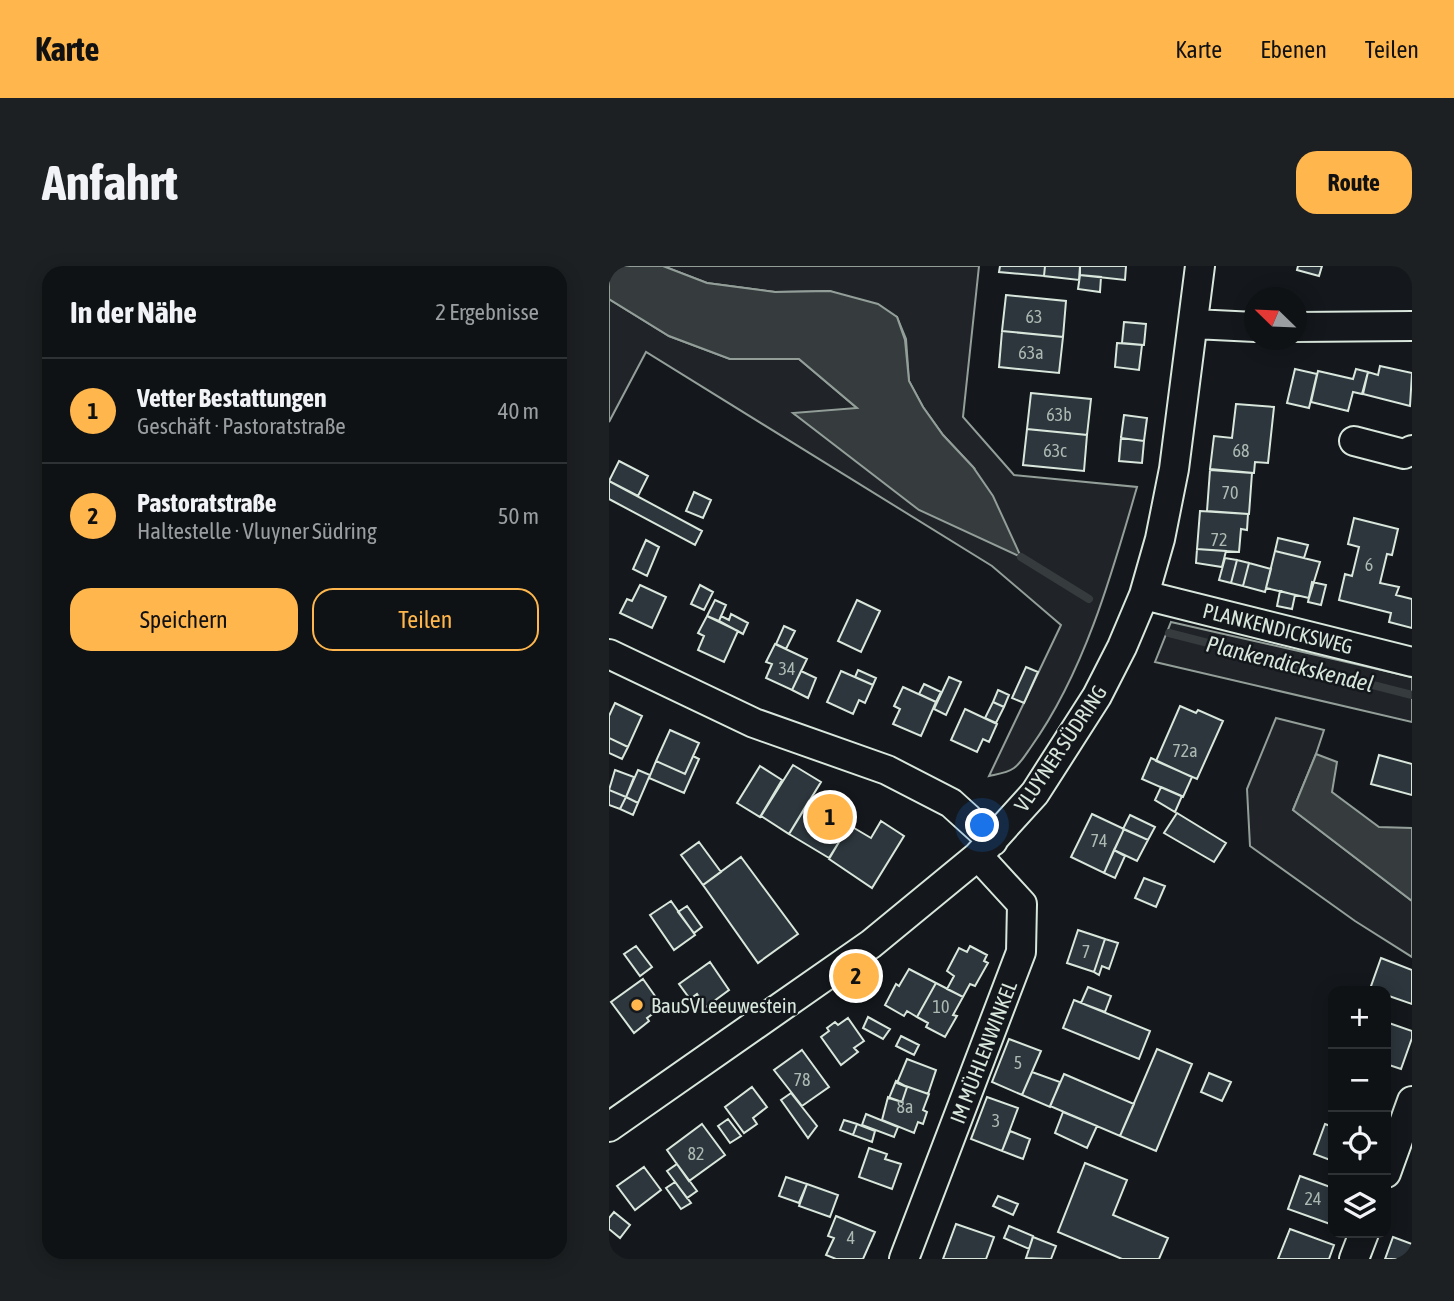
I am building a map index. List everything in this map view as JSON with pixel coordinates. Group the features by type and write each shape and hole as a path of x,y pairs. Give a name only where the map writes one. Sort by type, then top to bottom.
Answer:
{"street":[{"name":"VLUYNER SÜDRING","path":"609,1127 871,944 985,849 1035,793 1097,696 1122,647 1144,594 1160,539 1174,469 1200,266"},
{"path":"1194,324 1244,326"},
{"path":"1307,327 1412,326"},
{"path":"1354,441 1404,454 1412,450"},
{"name":"PLANKENDICKSWEG","path":"1144,594 1412,662"},
{"name":"IM MÜHLENWINKEL","path":"609,654 754,723 887,770 951,803 1022,904 1021,953 904,1259"},
{"path":"1391,1159 1412,1101"},
{"path":"1354,1259 1362,1238"}],"shaded area":[{"path":"609,266 663,266 707,283 775,292 830,291 878,304 897,317 905,340 909,381 943,435 973,467 993,496 1021,557 919,510 793,413 857,408 799,359 730,359 669,336 609,299"},
{"path":"663,266 979,266 963,417 1014,475 1137,487 1095,622 1081,655 1050,718 1014,768 989,776 1061,625 992,566 646,352 609,422 609,299 669,336 730,359 799,359 858,409 794,414 973,467 943,435 909,381 906,339 897,317 830,291 775,292 707,283"},
{"path":"1171,622 1412,677 1412,722 1155,662"},
{"path":"1276,718 1324,730 1293,810 1412,901 1412,957 1355,921 1250,846 1247,789"},
{"path":"1316,754 1337,762 1332,792 1379,827 1412,828 1412,901 1293,810"}],"building":[{"path":"1000,266 1045,266 1044,276 999,272"},
{"path":"1045,266 1080,266 1079,280 1044,276"},
{"path":"1080,266 1126,266 1125,280 1080,275"},
{"path":"1298,266 1322,266 1319,276 1297,270"},
{"path":"1080,275 1101,277 1100,292 1078,289"},
{"path":"1006,295 1066,301 1063,337 1002,331"},
{"path":"1124,322 1146,324 1144,345 1122,343"},
{"path":"1002,331 1063,337 1059,373 999,367"},
{"path":"1117,343 1142,345 1139,370 1115,367"},
{"path":"1380,366 1412,373 1410,406 1363,394 1368,372 1378,375"},
{"path":"1295,369 1317,374 1309,408 1287,403"},
{"path":"1356,369 1368,372 1362,394 1353,392 1348,411 1311,402 1318,371 1353,379"},
{"path":"1031,393 1091,399 1087,435 1027,429"},
{"path":"1236,404 1274,407 1268,463 1255,462 1254,473 1210,469 1214,436 1232,438"},
{"path":"1124,415 1147,418 1144,441 1121,438"},
{"path":"1027,429 1087,435 1084,471 1023,465"},
{"path":"1121,438 1144,441 1142,463 1119,461"},
{"path":"619,461 648,476 638,496 609,481"},
{"path":"1210,470 1252,473 1249,514 1207,511"},
{"path":"609,481 702,531 695,545 609,499"},
{"path":"694,492 711,500 703,518 686,511"},
{"path":"1200,511 1248,514 1247,530 1241,529 1239,552 1197,549"},
{"path":"1354,518 1398,529 1392,555 1387,554 1380,583 1399,587 1396,595 1412,599 1412,628 1389,622 1391,613 1339,600 1345,574 1352,576 1359,547 1348,544"},
{"path":"1278,538 1308,545 1304,558 1275,551"},
{"path":"646,540 659,547 647,576 633,569"},
{"path":"1197,549 1226,551 1222,567 1196,563"},
{"path":"1275,551 1320,562 1309,598 1266,588"},
{"path":"1225,558 1237,560 1231,583 1219,580"},
{"path":"1237,560 1249,563 1243,586 1231,583"},
{"path":"1249,563 1271,569 1265,592 1243,586"},
{"path":"1312,582 1326,585 1321,605 1308,602"},
{"path":"640,585 666,597 652,628 620,613 627,599 632,601"},
{"path":"700,585 713,592 704,610 691,604"},
{"path":"1280,591 1295,595 1292,609 1277,606"},
{"path":"715,600 726,605 719,621 707,616"},
{"path":"857,600 880,611 861,652 838,641"},
{"path":"731,614 748,623 743,634 719,621 721,616 729,620"},
{"path":"707,616 738,631 724,662 698,650 704,636 698,633"},
{"path":"784,626 795,631 786,649 776,644"},
{"path":"775,644 807,659 792,690 766,678 772,664 766,662"},
{"path":"1026,667 1038,672 1024,703 1012,698"},
{"path":"858,670 876,678 873,685 855,677"},
{"path":"801,671 816,678 808,698 792,690"},
{"path":"841,671 873,685 865,703 859,700 853,714 827,702"},
{"path":"949,677 961,682 946,715 934,709"},
{"path":"924,684 941,692 936,702 919,694"},
{"path":"903,687 936,702 921,736 893,724 900,709 894,706"},
{"path":"998,690 1009,695 1004,707 993,702"},
{"path":"993,702 1004,707 996,723 985,718"},
{"path":"615,703 642,716 628,747 609,738 609,716"},
{"path":"1180,706 1196,713 1198,710 1223,721 1197,779 1156,761"},
{"path":"965,709 997,724 989,742 983,739 977,752 951,740"},
{"path":"670,730 699,743 685,774 656,761"},
{"path":"609,738 628,747 622,759 609,753"},
{"path":"1379,755 1412,764 1412,795 1371,784"},
{"path":"693,756 699,759 684,793 649,778 656,761 685,774"},
{"path":"1151,758 1192,777 1183,797 1142,779"},
{"path":"793,765 821,782 789,834 761,816"},
{"path":"760,766 782,780 760,817 737,803"},
{"path":"615,770 634,777 626,797 609,790"},
{"path":"638,770 650,775 638,803 626,797"},
{"path":"1161,787 1182,796 1175,812 1155,800"},
{"path":"609,790 626,797 620,809 609,805"},
{"path":"626,797 638,803 633,815 620,809"},
{"path":"809,801 849,826 829,858 789,834"},
{"path":"1177,813 1226,843 1214,862 1164,833"},
{"path":"1092,814 1124,829 1104,873 1071,857"},
{"path":"1130,815 1155,827 1148,840 1123,829"},
{"path":"881,821 904,836 872,888 829,859 849,825 871,838"},
{"path":"1124,829 1148,840 1137,861 1114,850"},
{"path":"699,842 721,872 703,885 681,855"},
{"path":"1114,850 1125,856 1115,878 1104,873"},
{"path":"741,857 798,934 758,963 703,885"},
{"path":"1144,878 1165,886 1156,907 1135,898"},
{"path":"671,901 695,935 674,950 650,915"},
{"path":"687,906 702,927 694,933 678,912"},
{"path":"1078,930 1105,939 1094,972 1067,963"},
{"path":"1105,939 1118,943 1109,969 1102,966 1099,975 1094,972"},
{"path":"636,946 652,967 640,976 624,954"},
{"path":"970,946 987,955 984,961 988,963 975,986 970,984 963,997 947,989 954,976 947,971 959,948 967,952"},
{"path":"1381,958 1412,970 1412,1004 1391,997 1391,986 1371,986"},
{"path":"710,962 729,990 706,1007 697,994 690,999 679,984"},
{"path":"909,969 936,983 917,1017 907,1011 904,1016 885,1005 896,984 899,986"},
{"name":"BauSVLeeuwestein","path":"643,979 665,1010 662,1007 647,1018 649,1021 634,1033 611,1002"},
{"path":"936,983 963,997 953,1015 957,1016 945,1037 926,1027 928,1023 917,1017"},
{"path":"1088,987 1111,996 1105,1012 1081,1003"},
{"path":"1074,1000 1150,1031 1139,1059 1063,1028"},
{"path":"868,1017 890,1029 883,1039 863,1028"},
{"path":"848,1018 864,1041 854,1048 858,1052 841,1065 821,1037 835,1022 838,1025"},
{"path":"1391,1024 1412,1031 1401,1069 1391,1066"},
{"path":"901,1036 919,1045 914,1055 896,1046"},
{"path":"1009,1039 1041,1051 1022,1095 992,1082"},
{"path":"1157,1049 1192,1064 1156,1151 1120,1136"},
{"path":"802,1050 829,1087 802,1106 774,1070"},
{"path":"907,1059 936,1070 928,1094 897,1083"},
{"path":"1032,1072 1060,1082 1050,1107 1022,1095"},
{"path":"1209,1073 1231,1082 1222,1101 1201,1092"},
{"path":"1064,1074 1134,1104 1120,1136 1050,1106"},
{"path":"896,1081 907,1087 902,1102 889,1098"},
{"path":"897,1083 929,1094 923,1110 927,1112 923,1124 918,1122 914,1133 882,1120 888,1097 902,1102 907,1087"},
{"path":"752,1087 767,1107 753,1118 757,1124 744,1133 725,1107"},
{"path":"791,1093 817,1126 808,1138 781,1100"},
{"path":"987,1097 1018,1108 1002,1151 971,1139"},
{"path":"1063,1112 1097,1126 1087,1148 1055,1133"},
{"path":"866,1114 898,1127 894,1137 862,1125"},
{"path":"728,1119 741,1136 730,1143 718,1126"},
{"path":"844,1120 857,1124 853,1135 840,1130"},
{"path":"702,1124 725,1155 689,1181 667,1150"},
{"path":"857,1124 875,1131 872,1142 853,1135"},
{"path":"1325,1124 1328,1125 1328,1159 1314,1154"},
{"path":"1010,1131 1030,1139 1023,1159 1002,1151"},
{"path":"869,1148 887,1154 885,1159 901,1164 892,1189 859,1177"},
{"path":"1085,1163 1127,1180 1113,1215 1168,1238 1159,1259 1122,1259 1058,1232"},
{"path":"677,1164 697,1191 687,1198 667,1171"},
{"path":"644,1167 661,1190 635,1210 617,1186"},
{"path":"1300,1176 1328,1186 1328,1223 1288,1209"},
{"path":"786,1177 807,1184 799,1203 779,1196"},
{"path":"675,1182 691,1203 681,1209 666,1188"},
{"path":"807,1184 838,1195 830,1217 799,1206"},
{"path":"998,1196 1018,1204 1013,1215 993,1206"},
{"path":"614,1212 630,1225 620,1238 609,1229 609,1218"},
{"path":"836,1216 875,1232 863,1259 836,1259 826,1255 834,1238 828,1236"},
{"path":"956,1224 994,1237 986,1259 943,1259"},
{"path":"1009,1226 1033,1236 1029,1249 1004,1238"},
{"path":"1290,1229 1334,1245 1329,1259 1278,1259"},
{"path":"1033,1237 1056,1246 1051,1259 1026,1258"},
{"path":"1393,1237 1412,1244 1412,1259 1385,1259"}],"waterway":[{"name":"Plankendickskendel","path":"1021,557 1089,599"},
{"name":"Plankendickskendel","path":"1169,633 1412,695"}],"place":[{"name":"Vetter Bestattungen","path":"830,817"},
{"name":"Pastoratstraße","path":"856,976"},
{"name":"BauSVLeeuwestein","path":"637,1005"}]}
